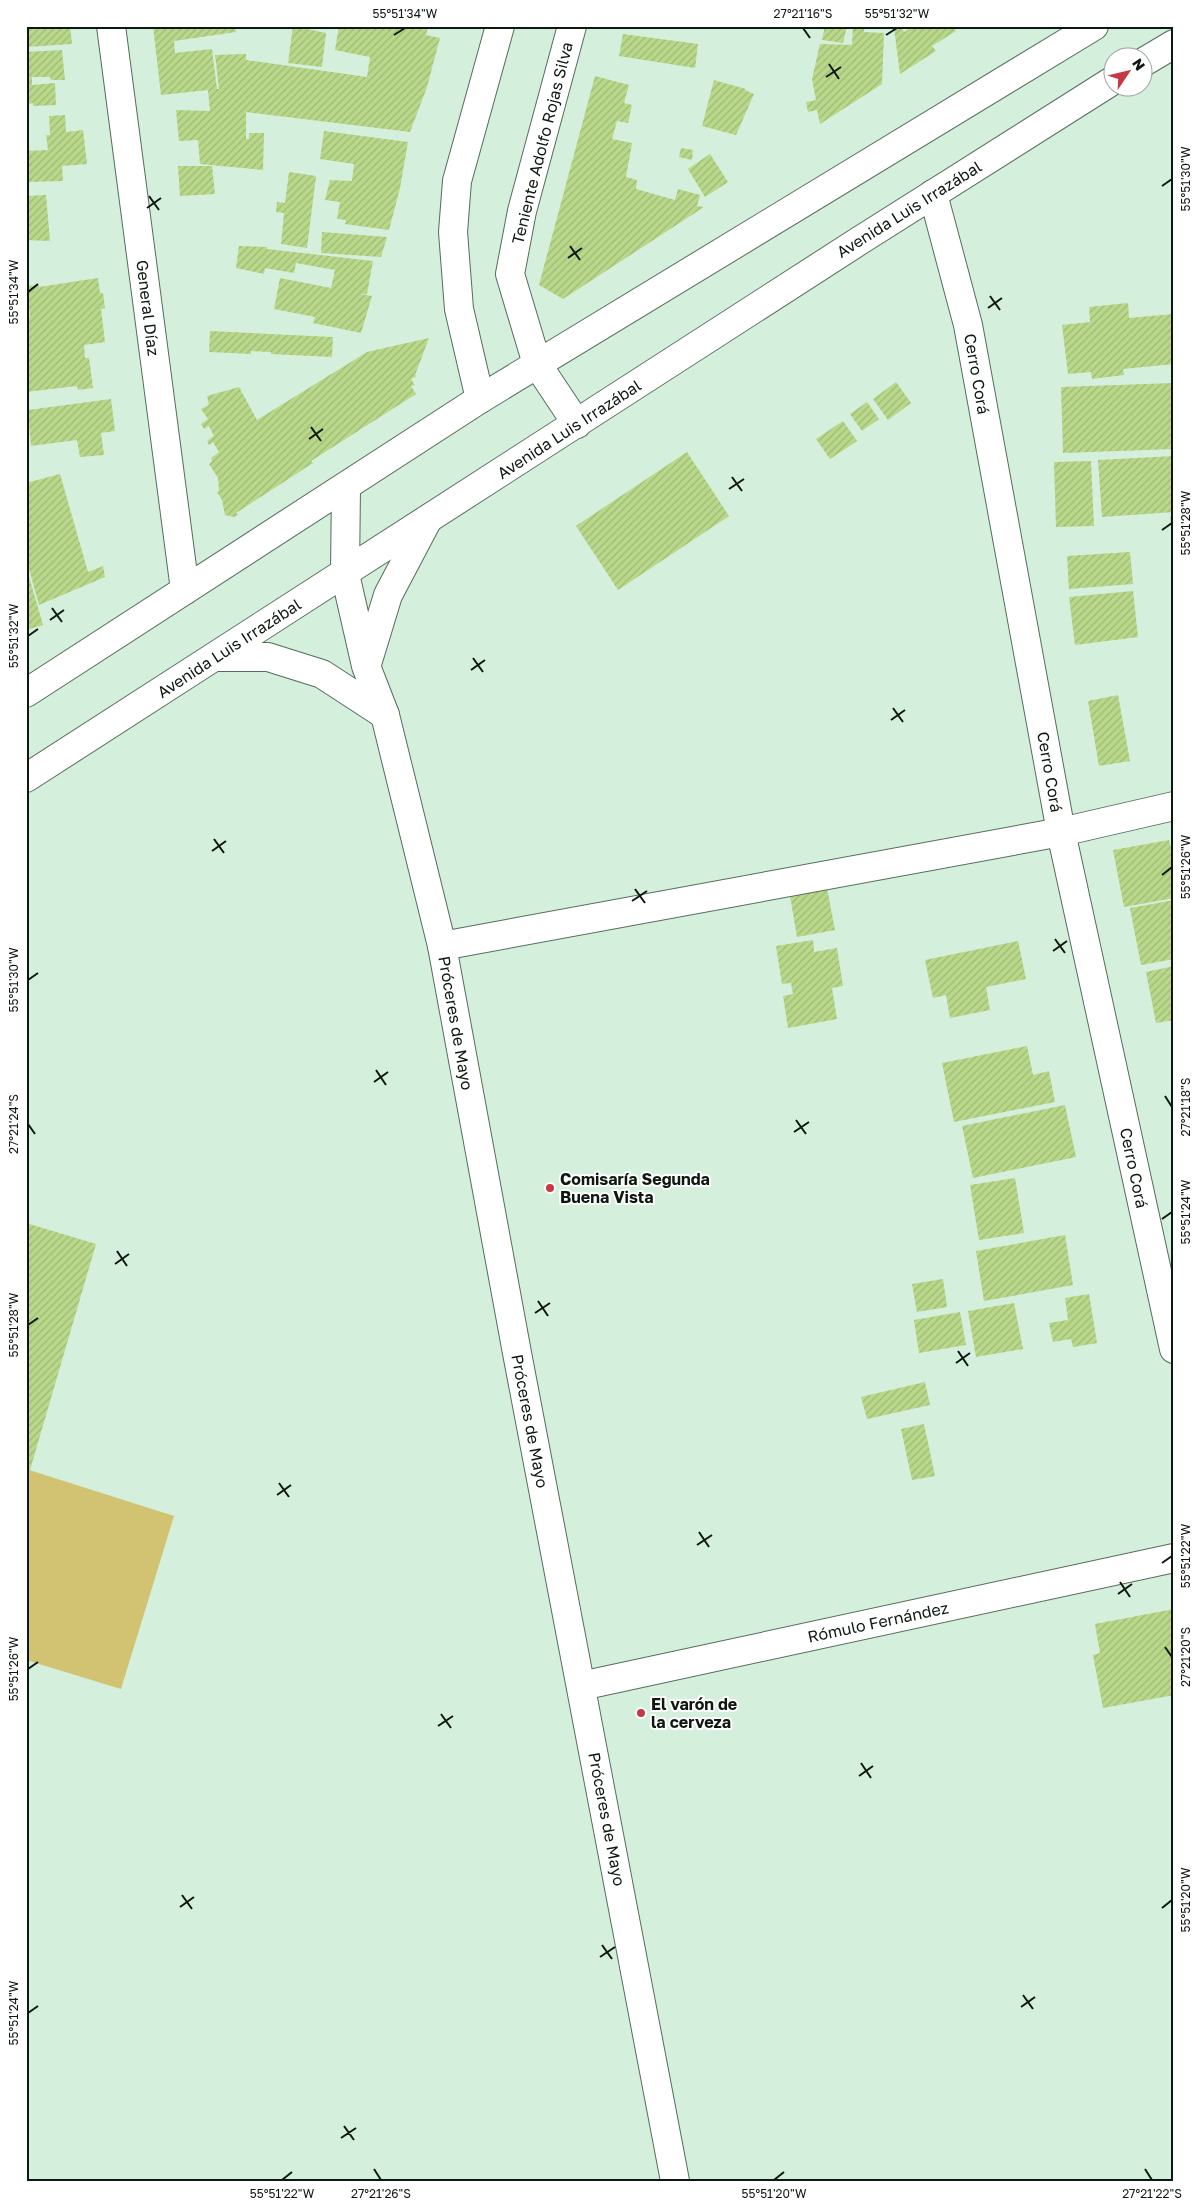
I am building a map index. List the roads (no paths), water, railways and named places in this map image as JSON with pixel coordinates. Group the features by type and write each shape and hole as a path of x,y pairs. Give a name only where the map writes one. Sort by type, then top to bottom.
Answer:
{"street":[{"name":"General Díaz","path":"111,26 185,590"},
{"path":"480,399 459,309 454,232 457,181 500,26"},
{"name":"Teniente Adolfo Rojas Silva","path":"572,26 522,211 510,274 536,364 577,424"},
{"path":"26,693 536,364 1094,26"},
{"path":"1152,56 1174,44"},
{"name":"Avenida Luis Irrazábal","path":"26,778 933,194 1102,87"},
{"name":"Cerro Corá","path":"933,194 968,325 1061,832 1174,1349"},
{"name":"Próceres de Mayo","path":"346,487 344,574 366,666 385,715 442,946 516,1354 582,1686 676,2181"},
{"path":"366,666 388,595 427,521"},
{"path":"215,657 268,657 322,674 385,715"},
{"path":"442,946 1061,832 1174,806"},
{"name":"Rómulo Fernández","path":"582,1686 1174,1558"}],"place":[{"name":"Comisaría Segunda Buena Vista","path":"550,1188"},
{"name":"El varón de la cerveza","path":"641,1713"}]}
